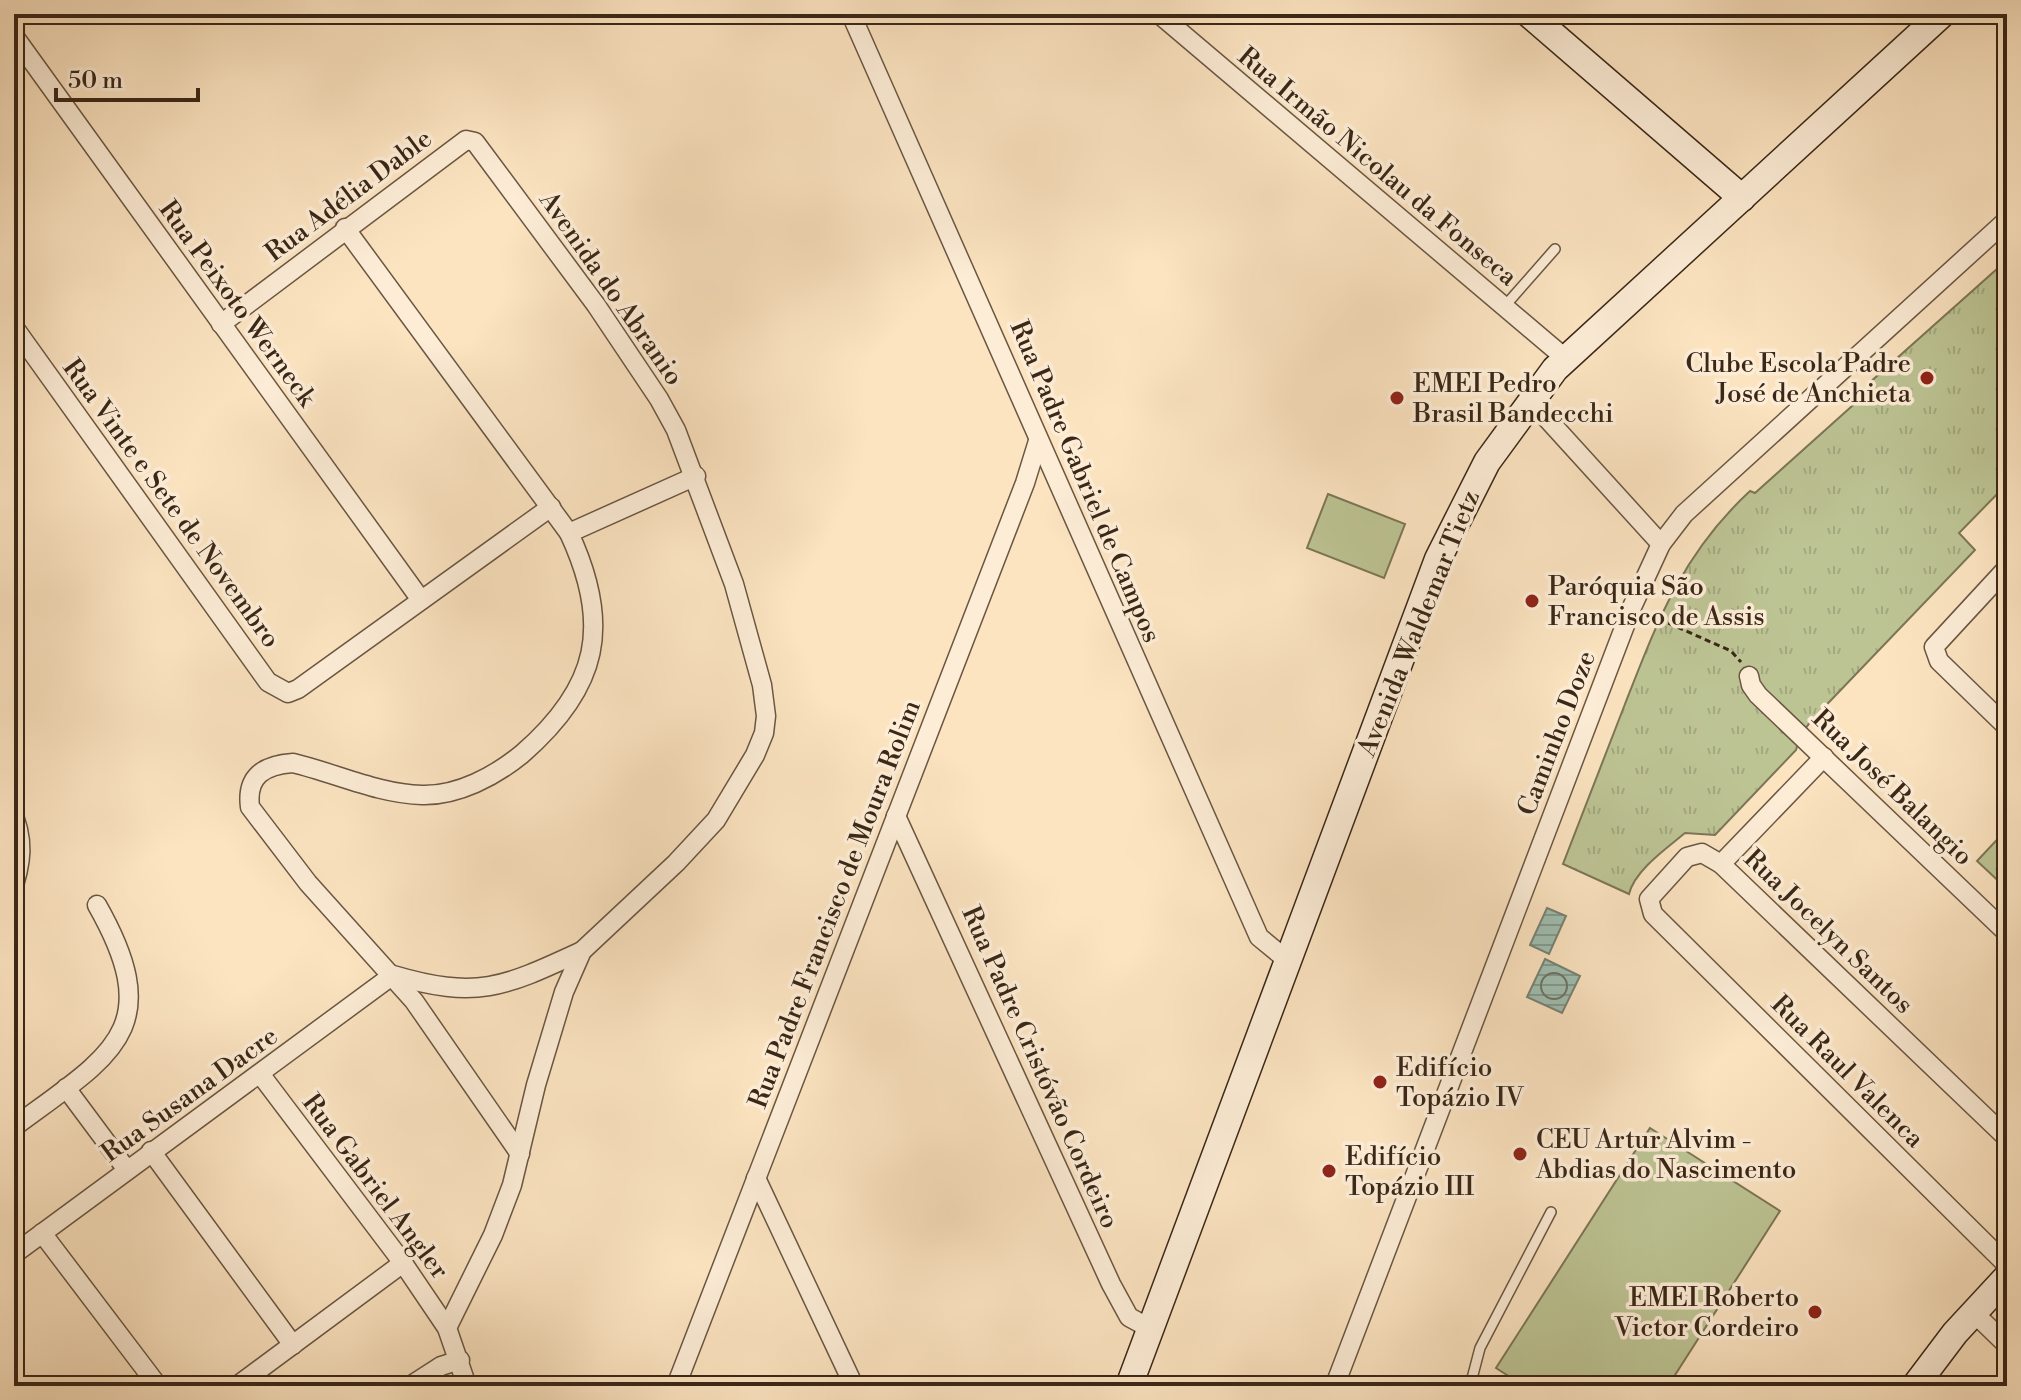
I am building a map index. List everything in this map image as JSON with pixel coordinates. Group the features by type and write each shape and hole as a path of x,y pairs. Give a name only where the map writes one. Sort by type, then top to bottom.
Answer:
{"street":[{"name":"Rua Padre Gabriel de Campos","path":"851,14 1259,937 1287,960"},
{"name":"Rua Irmão Nicolau da Fonseca","path":"1159,14 1565,358"},
{"path":"1529,14 1742,198"},
{"name":"Avenida Waldemar Tietz","path":"1129,1386 1438,559 1487,462 1565,358 1942,14"},
{"name":"Rua Peixoto Werneck","path":"14,36 421,600"},
{"name":"Rua Adélia Dable","path":"221,324 345,228 470,139"},
{"name":"Avenida do Abranio","path":"470,139 542,231 651,386 696,476 748,632 762,685 764,733 738,788 716,820 676,863 582,951"},
{"name":"Caminho Doze","path":"1335,1385 1632,607 1661,544 1714,484 2007,220"},
{"path":"345,228 569,533 585,567 593,602 587,673 570,705 545,733 513,761 486,778 450,792 423,795 395,792 293,763 263,769 253,779 248,793 250,807 308,883 393,975 431,1023 482,1103 520,1154"},
{"name":"Rua Vinte e Sete de Novembro","path":"14,327 268,682 288,693 298,689 421,600"},
{"path":"1531,401 1661,544"},
{"name":"Rua Padre Francisco de Moura Rolim","path":"676,1386 1020,497 1038,441"},
{"path":"569,533 696,476"},
{"path":"421,600 551,507"},
{"path":"2007,568 1934,647 1939,661 2007,727"},
{"name":"Rua José Balangio","path":"1749,676 1758,695 2007,933"},
{"name":"Rua Jocelyn Santos","path":"1824,757 1721,864 2007,1138"},
{"name":"Rua Padre Cristóvão Cordeiro","path":"896,816 1111,1284 1129,1317 1151,1329"},
{"name":"Rua Raul Valenca","path":"1721,864 1702,853 1687,857 1649,899 1653,914 2007,1265"},
{"path":"14,1127 104,1057 120,1036 130,999 126,966 97,905"},
{"path":"393,975 439,988 494,987 582,951"},
{"path":"447,1328 493,1235 520,1154 536,1085 564,992 582,951"},
{"name":"Rua Susana Dacre","path":"14,1254 393,975"},
{"name":"Rua Gabriel Angler","path":"261,1075 403,1263 447,1328 467,1386"},
{"path":"66,1088 127,1170"},
{"path":"151,1151 293,1345"},
{"path":"756,1178 854,1386"},
{"path":"42,1233 158,1386"},
{"path":"237,1386 403,1263"},
{"path":"1915,1386 2007,1277"},
{"path":"1974,1313 2007,1345"},
{"path":"410,1386 441,1366 460,1360"}],"lane":[{"path":"1504,307 1555,249"},
{"path":"14,805 26,845 23,875 14,899"},
{"path":"1470,1386 1480,1348 1551,1212"}],"path":[{"path":"1632,607 1731,651 1749,676"}],"green space":[{"name":"Clube Escola Padre José de Anchieta","path":"2007,260 2007,484 1959,533 1975,550 1811,721 1800,736 1796,750 1715,835 1685,833 1645,868 1629,894 1563,864 1661,616 1706,539 1750,491 1755,493 1871,389 1868,384"},
{"path":"1328,494 1405,524 1384,578 1307,548"},
{"path":"2007,829 2007,889 1977,861"},
{"path":"1650,1128 1780,1211 1668,1386 1524,1386 1496,1368"}],"water":[{"path":"1547,908 1566,916 1549,954 1530,945"},
{"path":"1545,959 1580,976 1562,1013 1527,997"}],"place":[{"name":"Clube Escola Padre José de Anchieta","path":"1927,378"},
{"name":"EMEI Pedro Brasil Bandecchi","path":"1397,398"},
{"name":"Paróquia São Francisco de Assis","path":"1532,601"},
{"name":"Edifício Topázio IV","path":"1380,1082"},
{"name":"CEU Artur Alvim - Abdias do Nascimento","path":"1520,1154"},
{"name":"Edifício Topázio III","path":"1329,1171"},
{"name":"EMEI Roberto Victor Cordeiro","path":"1815,1312"}]}
